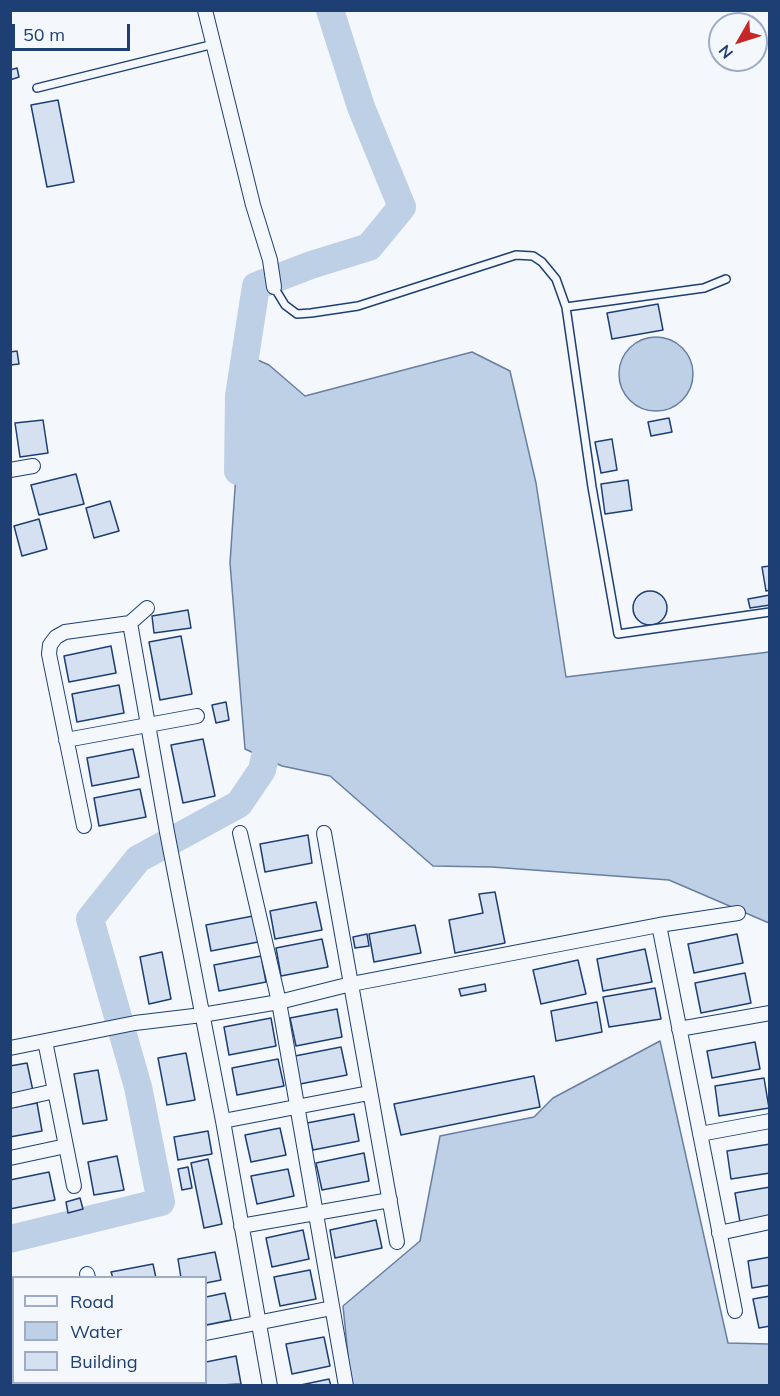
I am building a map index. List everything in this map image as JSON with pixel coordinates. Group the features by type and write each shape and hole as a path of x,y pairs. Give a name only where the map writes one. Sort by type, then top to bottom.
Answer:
{"street":[{"path":"206,10 253,205 270,260 274,287"},
{"path":"10,470 33,466"},
{"path":"84,826 49,654 50,645 56,637 65,632 130,623 147,608"},
{"path":"130,623 270,1386"},
{"path":"66,740 197,716"},
{"path":"240,833 279,1002 346,1386"},
{"path":"324,833 397,1242"},
{"path":"10,1048 93,1030 279,1002 351,984 659,925 738,913"},
{"path":"659,925 735,1311"},
{"path":"680,1029 770,1013"},
{"path":"45,1041 74,1186"},
{"path":"10,1101 55,1091"},
{"path":"223,1121 369,1093"},
{"path":"700,1134 770,1121"},
{"path":"10,1158 66,1146"},
{"path":"241,1226 390,1200"},
{"path":"719,1233 770,1222"},
{"path":"207,1333 332,1308"}],"lane":[{"path":"37,88 214,44"},
{"path":"274,287 285,305 297,314 312,313 358,306 516,255 533,256 543,262 556,279 566,307 592,487 618,634 770,612"},
{"path":"566,307 704,288 726,279"}],"water":[{"path":"656,337 677,343 687,353 693,374 687,395 677,405 656,411 635,405 625,395 619,374 625,353 635,343"},
{"path":"472,352 510,371 536,483 566,677 769,652 769,923 669,880 492,867 433,866 330,776 282,766 245,749 230,563 244,354 269,365 305,396"},
{"path":"660,1041 728,1343 769,1344 769,1385 351,1385 343,1306 420,1241 440,1136 534,1117 553,1098"}],"building":[{"path":"17,68 19,77 10,80 10,70"},
{"path":"58,100 74,182 47,187 31,105"},
{"path":"658,304 663,330 612,339 607,313"},
{"path":"17,351 19,364 10,365 10,352"},
{"path":"669,418 672,432 651,436 648,422"},
{"path":"43,420 48,453 20,457 15,423"},
{"path":"612,439 617,470 601,473 595,442"},
{"path":"76,474 84,504 39,515 31,485"},
{"path":"628,480 632,510 605,514 601,484"},
{"path":"110,501 119,531 94,538 86,508"},
{"path":"39,519 47,549 22,556 14,526"},
{"path":"770,566 770,590 766,591 762,567"},
{"path":"650,591 662,596 667,608 662,620 650,625 638,620 633,608 638,596"},
{"path":"770,595 770,605 750,608 748,599"},
{"path":"188,610 191,628 154,633 152,616"},
{"path":"181,636 192,694 160,700 149,642"},
{"path":"111,646 116,673 69,682 64,656"},
{"path":"119,685 124,713 77,722 72,694"},
{"path":"226,702 229,720 216,723 212,705"},
{"path":"203,739 215,796 183,803 171,745"},
{"path":"133,749 139,777 92,786 87,758"},
{"path":"140,789 146,817 99,826 94,798"},
{"path":"308,835 312,863 265,872 260,844"},
{"path":"495,892 505,943 455,953 449,920 483,913 479,894"},
{"path":"316,902 322,930 275,939 270,911"},
{"path":"253,916 258,942 211,951 206,925"},
{"path":"415,925 421,953 374,962 369,934"},
{"path":"367,934 369,946 355,948 353,937"},
{"path":"737,934 743,963 694,973 688,944"},
{"path":"322,939 328,967 281,976 276,948"},
{"path":"645,949 652,982 603,991 597,959"},
{"path":"162,952 171,999 149,1004 140,957"},
{"path":"261,956 266,982 219,991 214,965"},
{"path":"578,960 586,994 541,1004 533,970"},
{"path":"745,973 751,1003 701,1013 695,983"},
{"path":"485,984 486,991 461,996 459,989"},
{"path":"655,988 661,1019 609,1027 603,997"},
{"path":"597,1002 602,1032 556,1041 551,1011"},
{"path":"337,1009 342,1037 296,1046 290,1018"},
{"path":"271,1018 276,1046 229,1055 224,1027"},
{"path":"755,1042 760,1069 712,1078 707,1051"},
{"path":"341,1047 347,1075 300,1084 295,1056"},
{"path":"186,1053 195,1100 167,1105 158,1058"},
{"path":"278,1059 284,1086 237,1095 232,1068"},
{"path":"27,1063 33,1091 10,1095 10,1066"},
{"path":"98,1070 107,1120 83,1124 74,1074"},
{"path":"534,1076 540,1107 401,1135 394,1104"},
{"path":"764,1078 769,1108 719,1116 715,1086"},
{"path":"37,1103 42,1131 10,1137 10,1108"},
{"path":"354,1114 359,1141 313,1150 307,1123"},
{"path":"280,1128 286,1155 251,1162 245,1135"},
{"path":"208,1131 212,1154 178,1160 174,1137"},
{"path":"770,1144 770,1173 731,1179 727,1151"},
{"path":"364,1153 369,1181 322,1190 316,1163"},
{"path":"117,1156 124,1190 94,1195 88,1162"},
{"path":"208,1159 222,1224 204,1228 191,1163"},
{"path":"188,1167 192,1188 182,1190 178,1169"},
{"path":"288,1169 294,1196 257,1204 251,1176"},
{"path":"49,1172 55,1200 10,1209 10,1180"},
{"path":"770,1187 770,1217 740,1222 735,1193"},
{"path":"80,1198 83,1209 68,1213 66,1202"},
{"path":"376,1220 382,1248 335,1258 330,1230"},
{"path":"303,1230 309,1259 272,1267 266,1238"},
{"path":"215,1252 221,1280 207,1283 207,1276 181,1276 178,1259"},
{"path":"770,1257 770,1285 752,1288 748,1261"},
{"path":"153,1264 156,1276 112,1276 111,1272"},
{"path":"310,1270 316,1299 280,1306 274,1277"},
{"path":"225,1293 231,1320 207,1325 207,1297"},
{"path":"770,1296 770,1326 759,1328 753,1299"},
{"path":"10,1328 12,1356 10,1356"},
{"path":"324,1337 330,1366 292,1374 286,1344"},
{"path":"236,1356 241,1384 199,1386 199,1384 207,1384 207,1362"},
{"path":"329,1379 331,1386 296,1386"},
{"path":"132,1384 172,1384 173,1386 133,1386"}],"waterway":[{"path":"238,471 239,396 256,286 311,265 369,247 402,207 361,107 330,10"},
{"path":"10,1239 161,1202 138,1087 90,919 138,859 239,804 262,770 267,748 259,721"}]}
